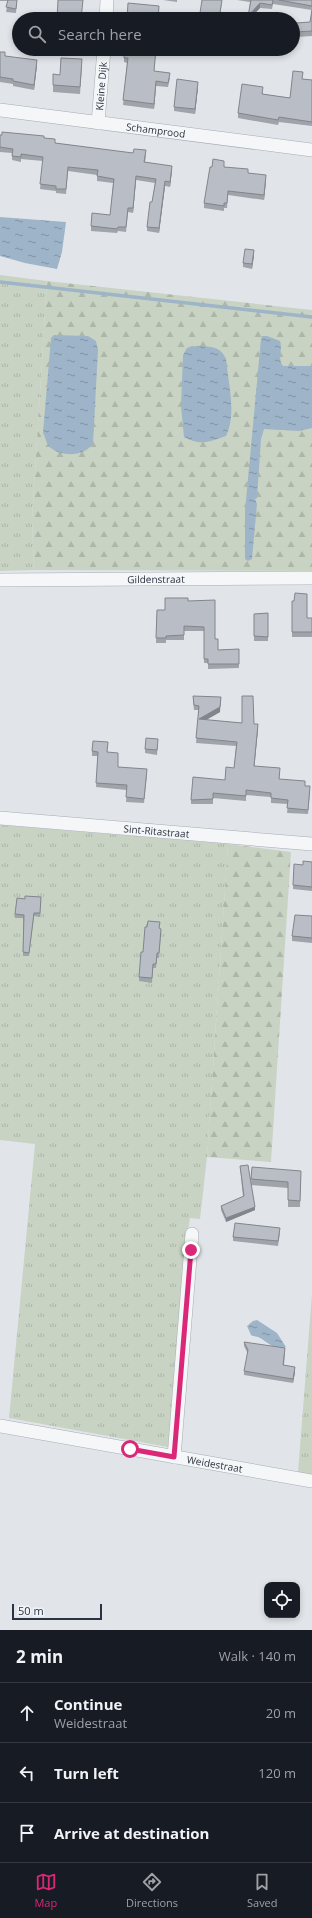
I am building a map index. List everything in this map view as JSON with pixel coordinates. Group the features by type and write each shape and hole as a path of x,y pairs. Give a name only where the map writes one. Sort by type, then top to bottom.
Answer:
{"street":[{"path":"106,12 107,0"},
{"name":"Kleine Dijk","path":"98,123 103,56"},
{"name":"Schamprood","path":"0,110 312,150"},
{"name":"Gildenstraat","path":"0,580 312,578"},
{"name":"Sint-Ritastraat","path":"0,818 312,844"},
{"path":"174,1457 192,1234"},
{"name":"Weidestraat","path":"0,1426 312,1481"}],"green space":[{"path":"0,275 47,281 32,520 34,570 0,571"},
{"path":"47,281 312,310 312,571 34,570 32,520"},
{"path":"0,825 228,844 207,1157 200,1219 190,1218 184,1257 168,1447 9,1418 35,1144 0,1140"},
{"path":"228,844 291,852 271,1162 207,1157"},
{"path":"312,1294 312,1475 298,1472"}],"water":[{"path":"0,217 66,222 62,252 57,269 25,263 0,256"},
{"path":"54,335 88,336 96,341 98,350 93,443 89,448 78,453 65,454 58,452 48,445 43,433 51,338"},
{"path":"262,336 267,336 280,341 280,360 283,366 312,366 312,428 299,431 264,429 261,439 257,498 255,499 257,504 252,559 248,561 245,559 245,511"},
{"path":"192,346 212,347 223,354 226,359 230,388 231,418 226,436 205,442 190,440 184,437 181,406 183,355 187,348"},
{"path":"257,1320 277,1333 286,1347 276,1347 259,1337 251,1335 247,1326 253,1321"}],"building":[{"path":"8,0 17,0 16,9 6,7"},
{"path":"58,0 83,0 82,12 57,12"},
{"path":"202,0 222,0 220,12 200,12"},
{"path":"251,0 273,0 272,5 260,3 252,12 249,12"},
{"path":"279,0 312,0 312,6"},
{"path":"128,3 159,6 159,12 127,12"},
{"path":"312,10 312,31 300,32 300,23 310,22"},
{"path":"0,52 5,52 5,56 37,60 34,85 0,77"},
{"path":"124,56 155,56 154,71 170,73 168,83 156,81 154,104 123,100 128,58 124,58"},
{"path":"61,58 82,59 80,87 53,85 53,74 60,75"},
{"path":"293,71 303,72 302,79 312,80 312,122 279,117 278,120 238,113 242,84 263,87 262,94 290,98"},
{"path":"177,79 198,82 195,109 174,107"},
{"path":"2,132 44,136 44,138 55,139 55,143 133,153 134,149 146,150 144,162 172,166 170,182 165,181 159,228 147,227 150,202 152,202 156,179 136,176 133,208 128,208 126,227 118,227 117,229 91,226 92,213 110,215 114,179 97,176 98,170 68,167 66,189 56,189 56,186 40,184 43,157 21,154 21,157 12,156 13,149 0,147 0,135 2,135"},
{"path":"213,159 224,161 224,167 248,169 248,173 266,175 264,195 228,191 227,203 224,203 224,206 204,203 210,167 212,167"},
{"path":"245,249 254,250 252,264 243,263"},
{"path":"295,593 307,594 307,618 312,618 312,632 292,632 292,601 294,601"},
{"path":"165,598 188,598 188,601 215,600 215,639 218,639 218,650 239,649 239,664 208,664 208,659 204,659 204,627 184,626 184,635 156,638 157,610 165,610"},
{"path":"268,613 268,637 254,636 254,614"},
{"path":"193,696 221,697 220,707 199,719 242,723 242,696 253,696 254,724 258,724 254,766 280,768 279,779 305,781 305,786 310,786 308,810 287,808 288,800 271,798 271,793 246,790 246,796 213,793 213,799 191,800 193,777 225,780 226,767 234,768 237,742 196,738 199,706 194,705"},
{"path":"146,738 158,739 157,750 145,749"},
{"path":"93,741 108,742 107,752 118,753 118,767 147,769 144,799 126,797 127,785 96,783 98,752 92,751"},
{"path":"303,861 312,862 312,887 293,885 294,864 303,865"},
{"path":"25,896 41,897 40,913 34,913 29,953 23,952 24,915 15,914 17,898 25,899"},
{"path":"295,915 312,916 312,938 292,936"},
{"path":"148,921 160,922 159,928 161,929 159,953 157,953 156,964 153,964 152,978 139,977 145,927 147,927"},
{"path":"248,1165 255,1207 226,1218 221,1206 244,1196 240,1166"},
{"path":"252,1167 301,1171 300,1201 288,1200 288,1182 251,1179"},
{"path":"235,1223 280,1228 278,1241 233,1237"},
{"path":"244,1342 285,1348 283,1365 295,1367 293,1379 244,1371 248,1350"}],"waterway":[{"path":"0,282 312,317"}],"route":[{"path":"130,1449 174,1457 191,1250"}]}
